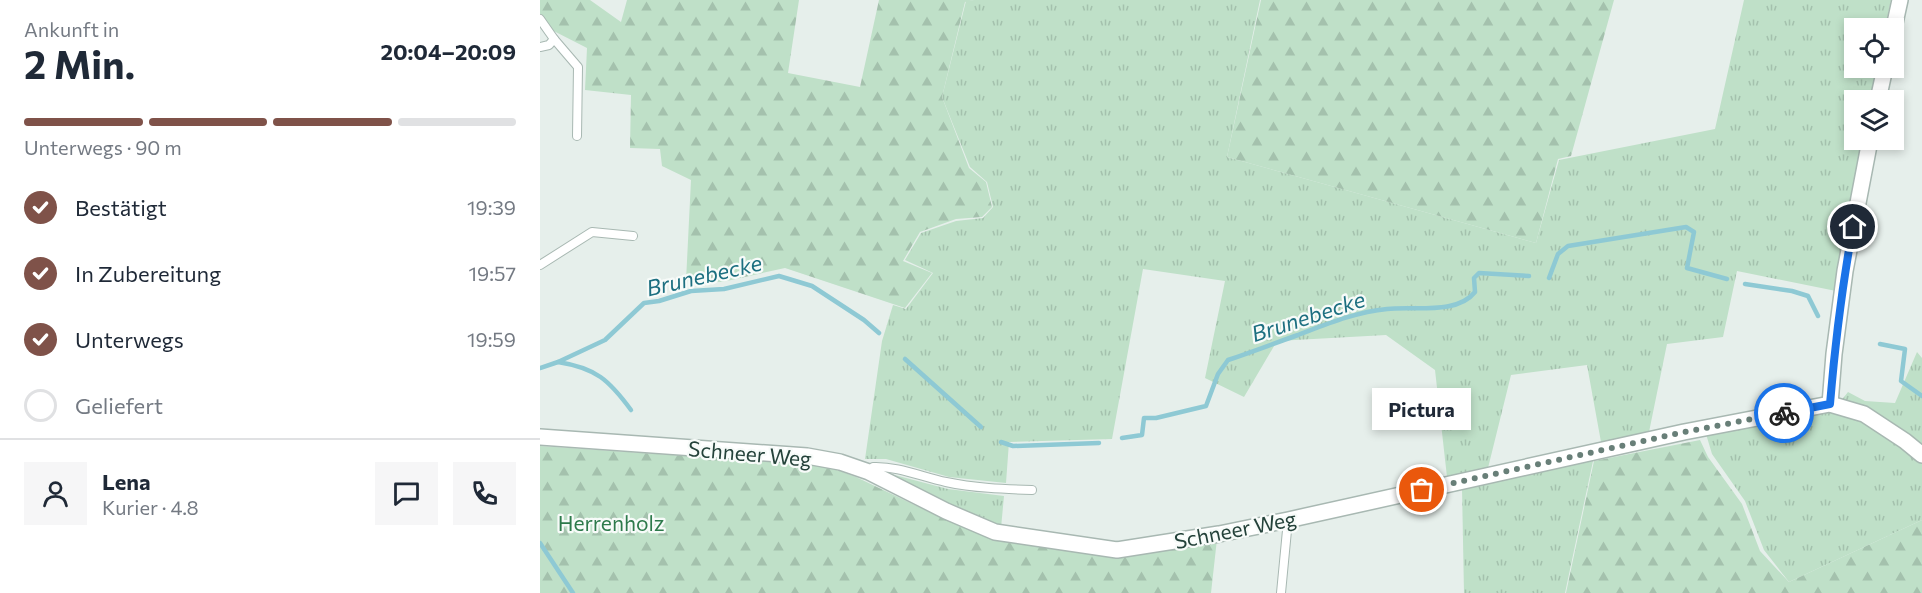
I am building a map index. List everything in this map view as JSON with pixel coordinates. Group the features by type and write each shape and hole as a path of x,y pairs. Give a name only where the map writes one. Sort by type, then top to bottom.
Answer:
{"street":[{"path":"1896,18 1900,0"},
{"path":"1830,404 1845,271 1868,150"},
{"name":"Schneer Weg","path":"540,437 807,456 840,462 869,472 946,511 995,532 1117,550 1219,534 1288,520 1684,432 1830,404 1864,414 1922,455"}],"lane":[{"path":"540,19 578,66 577,136"},
{"path":"540,47 549,45 554,39"},
{"path":"540,265 592,232 633,236"},
{"path":"869,472 873,467 888,466 947,482 1032,490"},
{"path":"1281,593 1288,520"}],"green space":[{"path":"540,0 590,0 621,22 627,0 799,0 788,73 860,87 879,0 974,0 965,2 942,97 969,168 986,182 992,207 982,217 956,219 920,232 903,261 932,273 905,308 785,268 722,282 686,281 691,180 662,166 660,149 630,148 631,95 585,90 587,48 540,24"},
{"path":"1260,0 1227,157 1536,243 1559,160 1715,129 1744,0 1891,0 1887,18 1844,18 1844,78 1875,78 1873,90 1844,90 1844,150 1862,150 1836,291 1737,271 1723,337 1667,344 1649,432 1601,442 1587,365 1511,375 1488,468 1447,477 1435,370 1386,335 1277,341 1244,397 1205,378 1225,281 1143,269 1112,439 1009,442 1006,483 949,477 886,459 865,459 882,341 893,305 906,309 933,273 905,260 921,233 956,221 983,218 993,207 987,182 970,167 942,97 966,1"},
{"path":"1261,0 1614,0 1571,156 1558,159 1536,243 1227,157"},
{"path":"1917,352 1922,358 1922,520 1789,582 1764,550 1745,501 1712,454 1706,434 1811,415 1836,407 1848,392 1865,401 1895,403"},
{"path":"1700,440 1708,457 1742,504 1760,551 1789,582 1922,520 1922,593 1566,593 1594,461"},
{"name":"Herrenholz","path":"540,446 806,464 837,470 856,477 944,519 994,538 1116,557 1217,539 1211,593 540,593"},
{"path":"1593,461 1565,593 1464,593 1462,488"},
{"path":"878,473 887,473 948,489 1004,496 1001,528"}],"waterway":[{"name":"Brunebecke","path":"1549,278 1558,254 1568,246 1686,227 1694,232 1687,268 1727,279"},
{"name":"Brunebecke","path":"1122,438 1142,435 1144,418 1156,418 1206,406 1218,374 1228,360 1364,313 1387,309 1446,307 1457,304 1475,292 1474,278 1479,273 1529,276"},
{"name":"Brunebecke","path":"540,368 605,340 644,303 691,291 724,289 779,276 812,286 864,320 879,333"},
{"path":"1745,284 1792,291 1808,296 1818,316"},
{"path":"1880,344 1905,349 1901,381 1922,396"},
{"name":"Brunebecke","path":"905,359 981,427"},
{"path":"558,362 582,368 600,377 616,391 631,410"},
{"name":"Brunebecke","path":"1001,442 1013,446 1099,443"},
{"path":"540,543 573,593"}],"way so far":[{"path":"1422,490 1684,432 1784,413"}],"place":[{"name":"Pictura","path":"1422,490"}],"route":[{"path":"1784,413 1830,404 1834,354 1853,227"}]}
